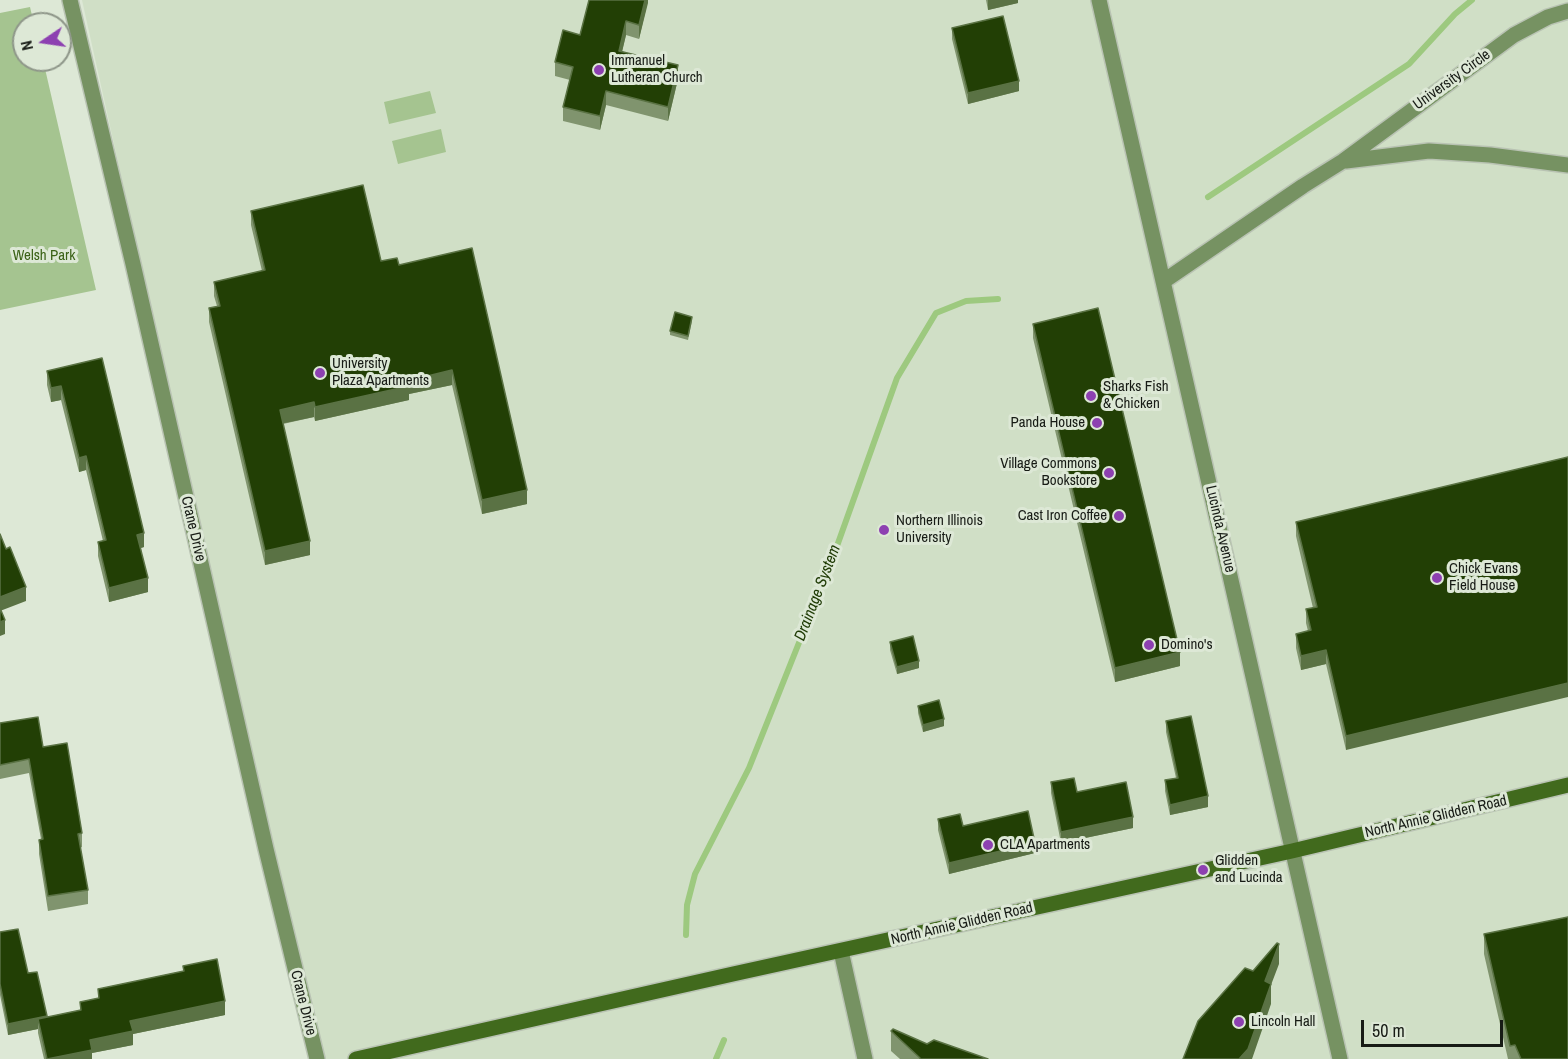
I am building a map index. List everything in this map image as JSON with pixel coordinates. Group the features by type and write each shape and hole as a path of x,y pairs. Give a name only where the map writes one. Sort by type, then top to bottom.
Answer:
{"main road":[{"name":"North Annie Glidden Road","path":"356,1059 1292,851 1568,785"}],"street":[{"name":"Crane Drive","path":"70,0 133,264 266,849 317,1059"},
{"name":"Lucinda Avenue","path":"1099,0 1340,1059"},
{"name":"University Circle","path":"1164,281 1303,186 1343,162 1514,35 1548,17 1568,11"},
{"name":"University Circle","path":"1343,162 1429,151 1490,155 1568,165"},
{"path":"841,951 865,1059"}],"shaded area":[{"name":"Northern Illinois University","path":"82,0 1568,0 1568,1059 317,1059"}],"green space":[{"name":"Welsh Park","path":"30,7 31,12 12,12 12,72 46,72 96,290 0,310 0,13"},
{"path":"430,91 436,113 389,124 384,102"},
{"path":"441,129 446,152 398,164 392,141"}],"building":[{"name":"Immanuel Lutheran Church","path":"589,0 645,0 639,25 626,21 619,51 678,65 668,107 606,91 600,116 563,107 573,67 555,62 563,30 580,35"},
{"path":"1003,16 1019,81 968,93 952,28"},
{"name":"University Plaza Apartments","path":"363,185 381,261 397,258 399,265 472,248 527,490 482,500 452,370 407,381 409,386 315,407 314,402 280,410 310,541 265,551 209,308 220,306 214,282 265,270 251,211"},
{"path":"1098,308 1180,652 1115,668 1033,324"},
{"path":"675,312 692,317 688,336 670,331"},
{"path":"102,358 144,533 137,535 148,578 109,588 98,542 106,540 86,456 79,458 61,386 51,388 47,371"},
{"name":"Chick Evans Field House","path":"1568,457 1568,683 1346,736 1326,650 1301,656 1296,634 1311,630 1306,609 1317,607 1296,522"},
{"path":"0,534 6,549 10,547 26,587 0,597"},
{"path":"0,608 5,620 0,622"},
{"path":"913,636 919,661 897,667 890,642"},
{"path":"939,700 944,719 923,725 918,706"},
{"path":"1191,716 1208,796 1170,805 1165,780 1178,778 1166,721"},
{"path":"38,717 43,747 67,743 82,833 78,834 88,890 48,896 39,840 43,839 29,759 0,765 0,723"},
{"name":"CLA Apartments","path":"1074,778 1077,792 1126,782 1133,817 1061,832 1051,782"},
{"name":"CLA Apartments","path":"1028,811 1035,843 949,863 938,819 960,814 963,826"},
{"path":"1568,917 1568,1059 1521,1059 1515,1045 1510,1046 1484,934"},
{"path":"18,929 28,973 37,972 47,1016 8,1024 0,984 0,932"},
{"name":"Lincoln Hall","path":"1277,943 1279,944 1265,981 1271,984 1248,1049 1239,1059 1183,1059 1198,1021 1245,968 1253,971"},
{"path":"217,959 225,1001 130,1021 133,1031 90,1040 92,1050 47,1059 38,1019 81,1010 80,1002 99,998 98,989 184,971 183,966"},
{"path":"893,1029 927,1044 934,1040 988,1059 920,1059 891,1031"}],"waterway":[{"path":"1208,197 1409,64 1455,14 1472,0"},
{"name":"Drainage System","path":"686,935 687,905 695,874 749,768 832,560 897,378 936,313 966,301 998,299"},
{"name":"Drainage System","path":"716,1059 724,1040"}],"place":[{"name":"Immanuel Lutheran Church","path":"599,70"},
{"name":"University Plaza Apartments","path":"320,373"},
{"name":"Sharks Fish & Chicken","path":"1091,396"},
{"name":"Panda House","path":"1097,423"},
{"name":"Village Commons Bookstore","path":"1109,473"},
{"name":"Cast Iron Coffee","path":"1119,516"},
{"name":"Northern Illinois University","path":"884,530"},
{"name":"Chick Evans Field House","path":"1437,578"},
{"name":"Domino's","path":"1149,645"},
{"name":"CLA Apartments","path":"988,845"},
{"name":"Glidden and Lucinda","path":"1203,870"},
{"name":"Lincoln Hall","path":"1239,1022"}]}
